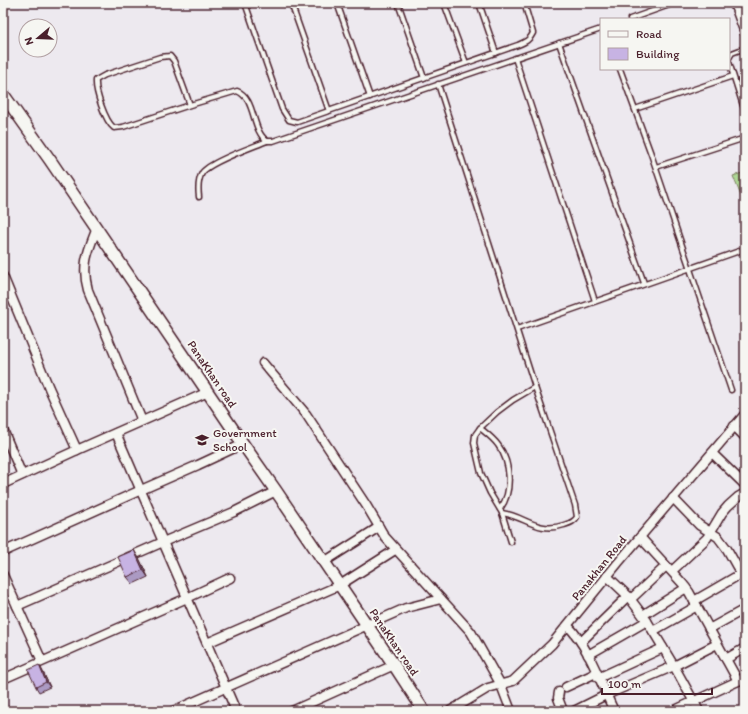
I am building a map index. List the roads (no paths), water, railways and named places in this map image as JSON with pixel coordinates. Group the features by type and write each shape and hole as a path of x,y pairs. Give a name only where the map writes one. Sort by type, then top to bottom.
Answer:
{"street":[{"path":"734,3 745,33"},
{"name":"PanaKhan road","path":"3,94 97,228 340,585 394,665 422,711"},
{"path":"97,228 87,255 85,278 88,290 142,421"},
{"path":"3,276 5,285 77,450"},
{"path":"263,363 306,414 366,505 385,537 395,550 471,632 501,685 511,711"},
{"path":"3,484 208,392"},
{"name":"Panakhan Road","path":"450,711 488,688 513,681 552,644 607,576 745,414"},
{"path":"734,426 745,437"},
{"path":"3,430 22,475"},
{"path":"116,433 236,711"},
{"path":"3,552 243,444"},
{"path":"712,453 745,485"},
{"path":"17,606 234,512 276,491"},
{"path":"581,642 629,598 707,538 722,513 728,506 745,493"},
{"path":"653,631 743,573 718,537 699,525 673,498"},
{"path":"324,562 379,527"},
{"path":"640,537 686,588 726,659 742,680 673,711"},
{"path":"207,643 340,585 395,550"},
{"path":"3,574 42,662"},
{"path":"607,576 629,598 645,618 699,711"},
{"path":"3,679 230,578"},
{"path":"588,655 645,618 686,588"},
{"path":"173,711 406,608 441,599"},
{"path":"709,630 745,609"},
{"path":"568,626 581,642 614,711"},
{"path":"574,711 606,695 674,666 717,644"},
{"path":"563,711 558,698 562,690 663,648"},
{"path":"726,659 745,648"},
{"path":"292,711 394,665"}],"lane":[{"path":"245,3 285,116 289,120 297,122 518,45 531,37 532,33 531,24 524,3"},
{"path":"292,3 329,112"},
{"path":"337,3 370,97"},
{"path":"398,3 424,78"},
{"path":"444,3 466,63"},
{"path":"479,3 496,53"},
{"path":"633,18 675,3"},
{"path":"199,197 200,178 206,168 267,141 281,138 600,29"},
{"path":"559,43 644,283"},
{"path":"730,56 732,53 745,48"},
{"path":"190,105 174,61 170,56 160,57 105,75 96,80 96,85 108,121 114,128 123,127 237,91 241,93 248,101 260,135 267,141"},
{"path":"515,58 595,301"},
{"path":"730,66 745,112"},
{"path":"620,70 656,167 689,268 732,390"},
{"path":"634,109 733,76"},
{"path":"438,84 535,387 575,505 577,517 572,522 560,527 549,528 534,525 501,511"},
{"path":"656,167 745,138"},
{"path":"517,329 644,283 745,249"},
{"path":"511,542 501,511 490,493 481,473 474,440 475,435 480,428 513,400 535,387"},
{"path":"480,428 499,445 507,464 507,493 501,511"}],"place":[{"name":"Government School","path":"202,440"}]}
